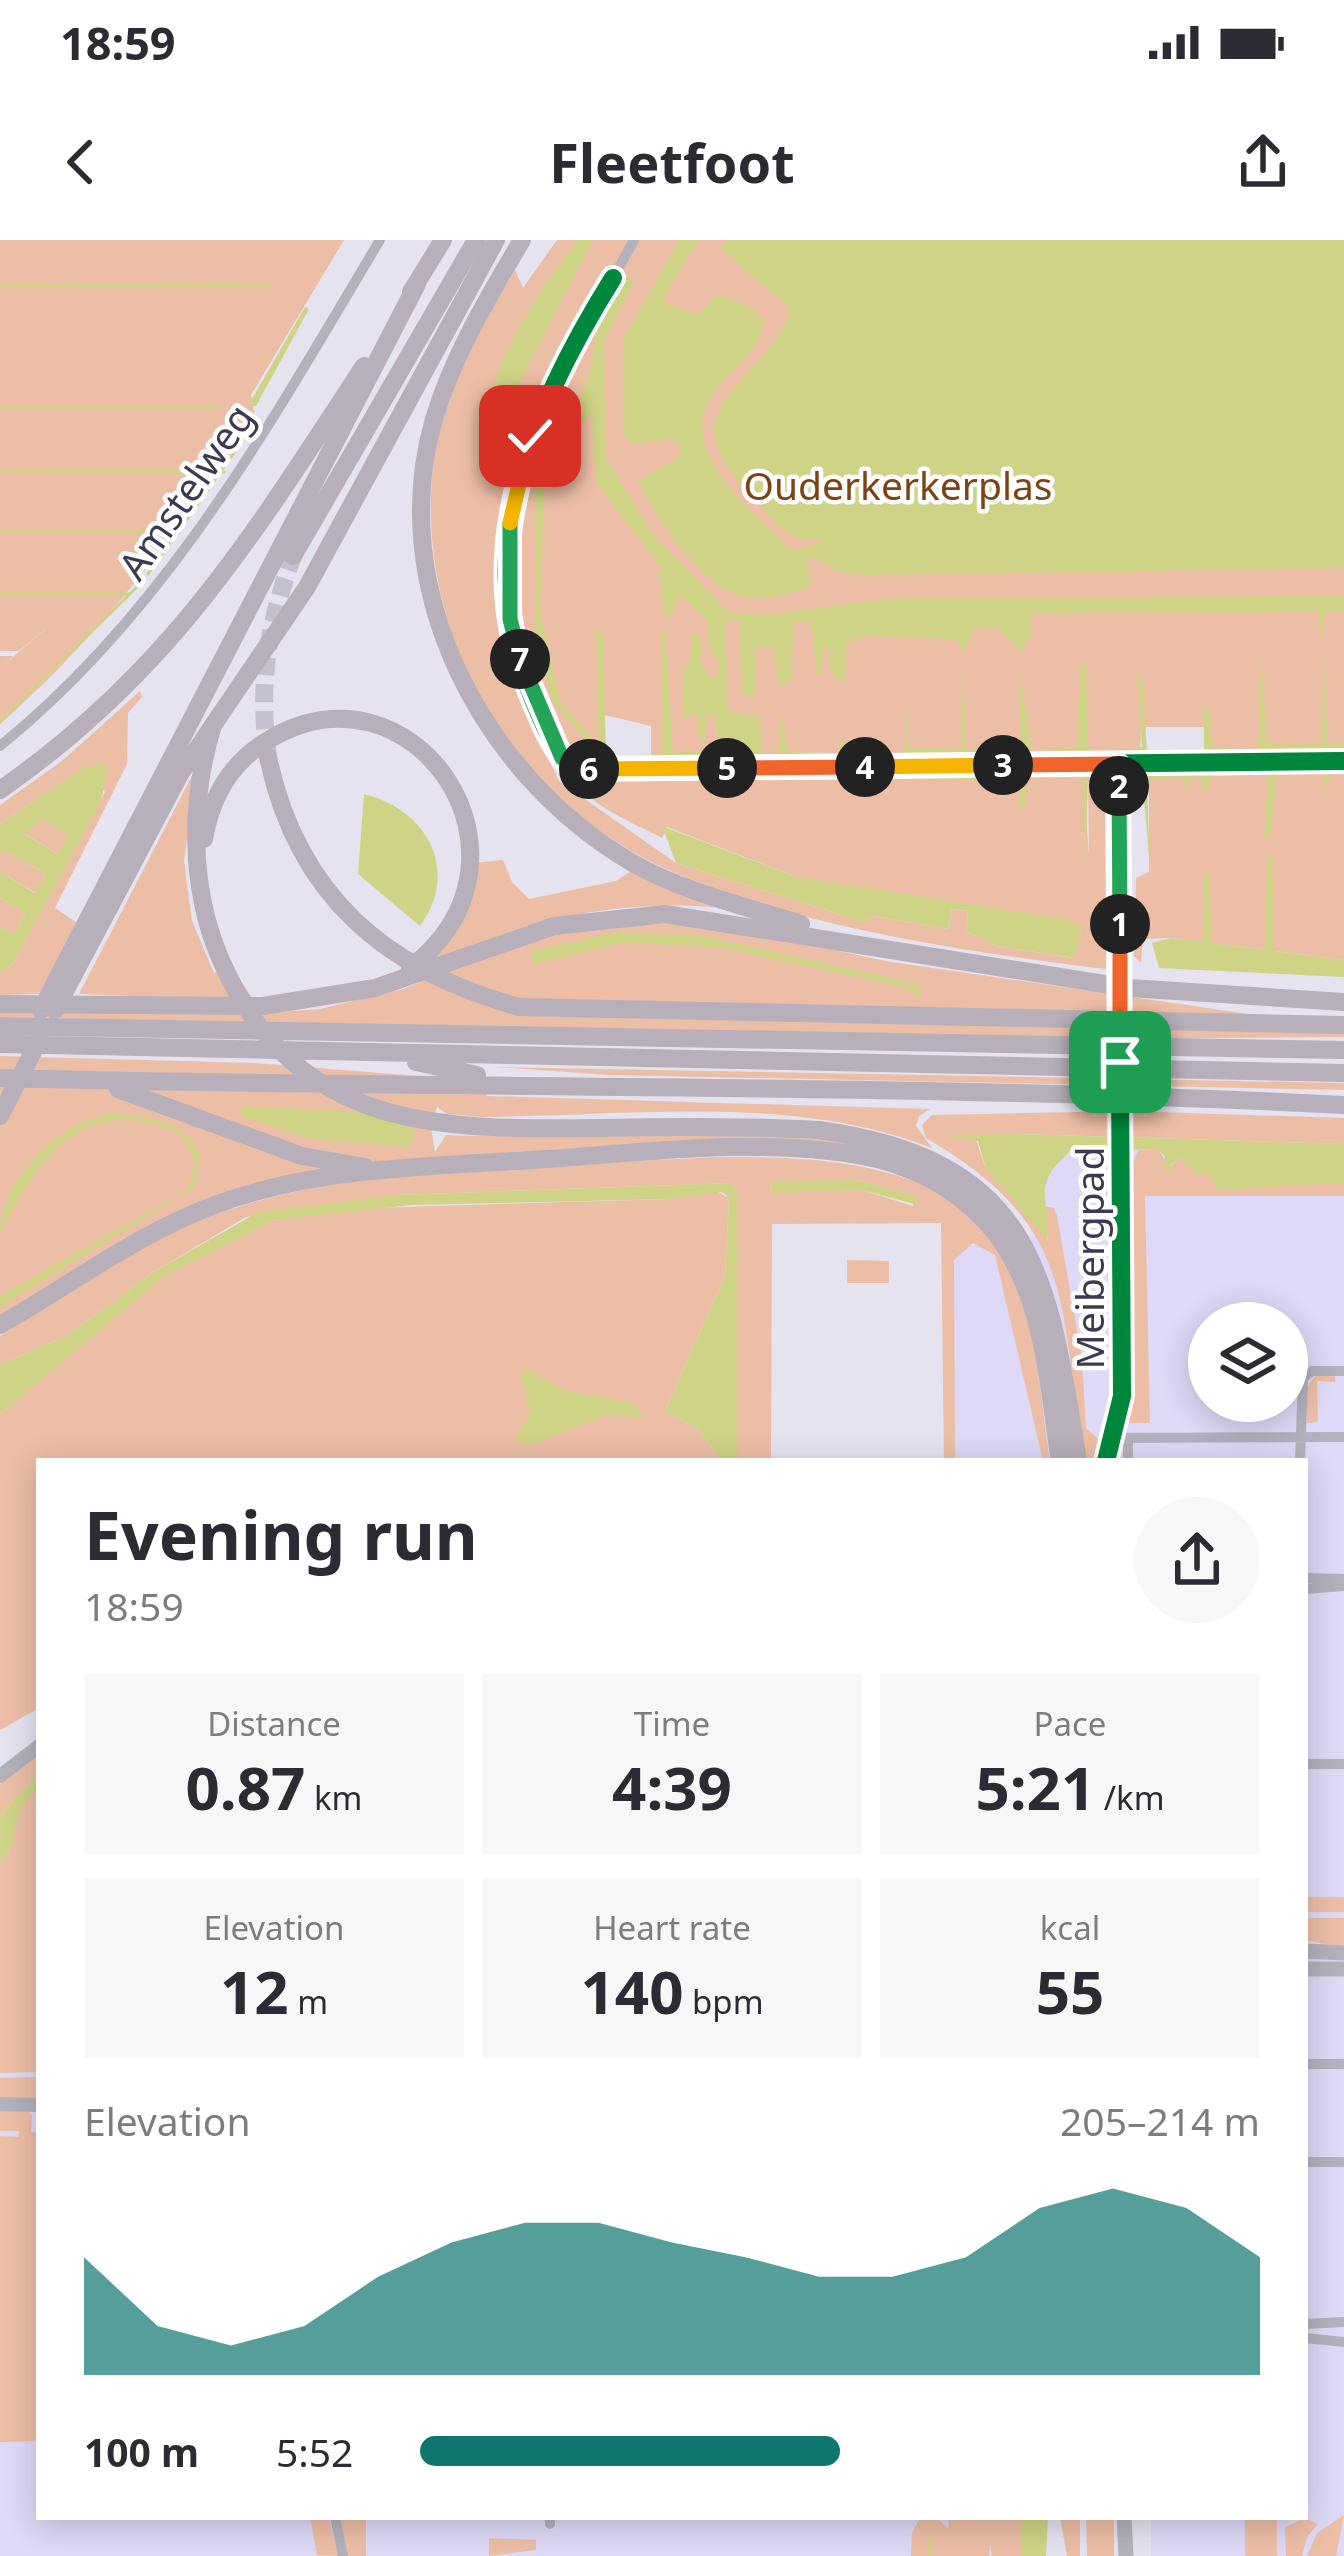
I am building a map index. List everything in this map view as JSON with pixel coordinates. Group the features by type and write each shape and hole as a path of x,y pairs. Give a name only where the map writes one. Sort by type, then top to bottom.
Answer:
{"highway":[{"path":"0,790 102,710 197,613 285,490 443,240"},
{"path":"293,556 476,240"},
{"path":"0,1089 180,774 307,587 496,240"},
{"path":"522,240 454,362 433,421 425,466 425,563 456,668 489,729 522,772 604,845 672,882 857,943"},
{"path":"0,1115 417,284"},
{"path":"201,884 203,842 215,797 242,759 260,744 318,721 360,722 400,736 431,757 452,783 471,836 472,865 466,895 448,932 414,966 375,988"},
{"path":"213,725 196,805 201,884 225,968 256,1022 309,1074 386,1114 437,1126 819,1130 877,1139 934,1160 987,1198 1028,1249 1057,1332 1078,1458"},
{"path":"268,757 278,807 308,868 328,896 378,940 465,991 519,1007 572,1012 1344,1025"},
{"path":"0,1004 263,1006 375,988 528,934 603,917 690,916 1130,988 1344,1002"},
{"path":"0,1026 1344,1050"},
{"path":"0,1045 1344,1073"},
{"path":"378,1054 529,1082"},
{"path":"0,1078 529,1082 1344,1105"},
{"path":"79,1080 172,1105 302,1156 396,1169"},
{"path":"0,1324 191,1213 277,1186 396,1169 666,1151 790,1149 859,1155 911,1171 968,1204 1002,1242 1021,1274 1039,1333 1060,1458"}],"main road":[{"path":"1308,1951 1344,1953"},
{"path":"1308,1969 1344,1969"},
{"path":"1116,2556 1120,2520"},
{"path":"1120,2520 1126,2556"}],"street":[{"name":"Amstelweg","path":"0,746 78,675 171,568 238,478 380,240"},
{"path":"613,278 634,240"},
{"path":"1157,764 1344,761"},
{"path":"1300,1458 1304,1378 1315,1371 1344,1370"},
{"path":"1109,1438 1344,1437"},
{"path":"1128,1438 1128,1458"},
{"path":"1308,1578 1344,1582"},
{"path":"1308,1588 1344,1582"},
{"path":"0,1777 36,1748"},
{"path":"1308,1764 1344,1764"},
{"path":"1308,2064 1344,2064"},
{"path":"0,2104 36,2105"},
{"path":"1308,2162 1344,2162"},
{"path":"1308,2324 1344,2322"},
{"path":"1308,2338 1344,2342"},
{"path":"336,2520 344,2556"}],"shaded area":[{"path":"578,240 593,240 508,405 485,477 480,449 493,385 524,320"},
{"name":"Ouderkerkerplas","path":"679,240 698,240 665,295 665,303 698,315 717,294 752,308 763,319 753,349 717,388 705,410 703,433 722,478 793,551 820,543 795,537 776,524 724,461 715,436 717,415 728,396 778,335 790,308 720,248 728,240 1344,240 1344,568 869,575 838,572 813,557 807,561 811,586 764,598 736,595 693,562 638,481 679,458 679,443 669,439 635,444 623,435 623,340"},
{"path":"626,276 634,281 604,341 606,457 655,538 729,613 770,614 897,598 1344,596 1344,611 1324,613 1320,642 1318,612 1032,613 1032,638 1025,641 1024,654 998,628 975,629 963,652 955,639 869,636 847,642 844,683 831,673 828,646 823,648 822,674 817,674 811,623 794,621 791,679 780,690 774,647 755,647 756,695 742,695 739,621 725,620 728,706 734,713 760,717 762,754 778,753 782,710 787,752 838,753 842,734 845,754 871,758 623,761 621,756 662,754 661,630 665,631 673,753 718,750 715,717 707,714 705,740 699,740 698,714 684,718 684,667 690,660 692,632 700,633 703,668 711,678 717,676 719,662 709,647 707,621 680,595 670,617 664,616 659,565 596,482 591,414 545,470 540,609 560,701 599,746 596,629 603,635 606,757 600,758 553,701 536,640 535,489 546,453 572,418 590,373 598,323"},
{"path":"305,307 309,309 256,406 248,406"},
{"path":"1261,653 1267,744 1321,744 1324,653 1327,743 1344,744 1344,754 1258,754"},
{"path":"1080,663 1086,664 1088,745 1095,757 887,758 904,752 908,686 908,748 961,749 963,665 966,749 1021,751 1019,664 1032,751 1077,748"},
{"path":"1138,676 1142,676 1147,750 1176,751 1176,757 1106,756 1142,747"},
{"path":"1209,707 1213,748 1245,749 1245,756 1186,756 1187,751 1204,750 1204,709"},
{"path":"108,766 101,801 12,965 0,973 0,926 14,934 25,913 0,898 0,872 35,893 46,874 5,851 0,854 0,824 84,767","holes":["41,819 68,835 58,854 24,834"]},
{"path":"1235,768 1344,768 1344,773 1330,773 1327,794 1322,772 1277,774 1270,836 1264,838 1268,773 1224,774"},
{"path":"1110,771 1109,776 1088,777 1085,871 1083,776 1026,777 1026,808 1020,808 1018,779 925,779 926,775"},
{"path":"1126,771 1213,775 1204,795 1201,778 1189,779 1186,794 1184,777 1147,780 1150,867 1142,777 1126,776"},
{"path":"917,774 646,782 643,776"},
{"path":"364,794 405,813 431,845 437,884 420,926 358,874"},
{"path":"662,826 796,877 1071,920 1081,931 1074,958 996,946 966,931 968,911 952,909 948,929 873,916 864,922 676,863"},
{"path":"1272,850 1274,951 1344,960 1344,977 1159,968 1152,943 1171,938 1204,942 1204,875 1209,874 1212,943 1265,950 1267,854"},
{"path":"617,932 700,935 917,984 921,992 917,997 905,987 716,947 622,943 533,964 530,951"},
{"path":"242,1106 410,1114 414,1135 408,1147 310,1139 241,1116"},
{"path":"117,1114 166,1123 185,1134 200,1155 194,1187 0,1307 0,1296 188,1189 196,1162 181,1134 146,1122 116,1120 68,1138 49,1156 0,1233 11,1192 39,1154 76,1126"},
{"path":"938,1135 1344,1144 1344,1183 1217,1190 1209,1173 1196,1174 1180,1157 1171,1165 1177,1175 1167,1167 1163,1178 1165,1156 1159,1150 1074,1148 1046,1184 1047,1240 986,1169 978,1141"},
{"path":"1070,1147 1344,1154 1344,2556 1151,2556 1151,2520 1308,2520 1308,1458 950,1458 954,1248 1046,1233 1039,1209 1045,1174"},
{"path":"857,1180 915,1196 918,1205 862,1190 771,1193 772,1181"},
{"path":"733,1183 738,1195 738,1458 721,1458 697,1429 665,1411 725,1276 729,1198 722,1192 671,1199 412,1205 274,1220 165,1276 0,1414 0,1365 68,1335 152,1273 258,1212 397,1195"},
{"path":"526,1369 567,1391 632,1403 646,1418 605,1415 537,1443 518,1444 518,1433 530,1413 520,1372"},
{"path":"36,1776 36,1791 23,1805 12,1844 0,1862 0,1815"},
{"path":"36,1786 36,2520 1032,2520 1032,2556 0,2556 0,1834"},
{"path":"1022,2520 1048,2520 1046,2556 1022,2556"}],"green space":[{"path":"0,240 344,240 251,395 255,417 198,500 106,617 0,724 0,656 13,656 4,665 57,619 19,651 0,651"},
{"name":"Ouderkerkerplas","path":"557,240 1344,240 1344,744 1267,745 1258,748 1258,760 1210,760 1208,727 1141,727 1140,754 1106,756 1176,757 1177,761 787,752 766,759 716,727 719,760 651,760 651,726 600,714 600,747 576,760 558,742 536,692 525,689 529,699 522,703 559,781 676,863 864,922 873,916 948,929 952,909 968,911 966,931 996,946 1073,958 1081,931 796,877 667,827 662,838 592,799 564,763 580,772 667,780 1083,776 1089,855 1088,776 1109,776 1110,767 1115,768 1115,970 945,946 825,922 664,868 605,834 553,792 509,741 474,685 449,624 434,559 431,493 440,425 453,384 515,270 523,288"},
{"path":"140,691 142,697 128,713 127,764 55,908 77,923 39,994 0,995 0,973 12,965 105,792 84,767 0,824 0,805 62,761"},
{"path":"197,766 184,861 192,921 214,973 231,966 254,1001 79,994"},
{"path":"1344,772 1344,960 1171,938 1143,939 1141,963 1134,956 1136,878 1149,872 1149,778"},
{"path":"41,819 69,835 58,854 23,833"},
{"path":"5,851 46,874 36,893 0,872 0,854"},
{"path":"503,860 512,882 529,899 616,881 631,871 715,907 638,907 566,917 495,937 424,966 465,914 476,863"},
{"path":"0,898 25,913 14,934 0,926"},
{"path":"607,923 710,923 885,961 1344,1028 1344,1037 1101,1039 0,1017 0,1008 264,1013 320,1009 403,989 518,943"},
{"path":"0,1056 253,1063 482,1081 487,1096 930,1109 919,1116 916,1126 932,1148 879,1131 767,1114 481,1117 447,1114 437,1107 431,1128 435,1152 446,1135 702,1130 837,1137 895,1150 943,1171 995,1216 1021,1253 1047,1316 991,1218 922,1169 852,1148 774,1140 690,1141 444,1162 374,1162 341,1173 255,1188 175,1219 0,1322"},
{"path":"496,1067 1344,1083 1344,1090 609,1075"},
{"path":"1128,1111 1344,1118 1344,1144 1016,1134 976,1140 986,1169 1048,1240 1042,1206 1054,1208 1057,1216 1082,1358 1086,1428 1104,1444 1102,1458 1084,1458 1053,1274 1012,1204 976,1171 926,1138 922,1125 932,1115"},
{"path":"1139,1150 1159,1150 1169,1168 1180,1157 1209,1173 1344,1183 1344,1196 1145,1196 1150,1423 1118,1423 1125,1399 1125,1175"},
{"path":"714,1157 803,1159 893,1174 935,1190 971,1214 1000,1246 1020,1289 1035,1353 1050,1458 1042,1458 995,1255 973,1243 954,1260 955,1458 944,1458 941,1223 772,1224 771,1458 738,1458 738,1195 733,1183 397,1195 246,1217 152,1273 68,1335 0,1365 0,1336 117,1262 190,1224 316,1187 515,1166","holes":["857,1180 914,1196 913,1206 862,1190 771,1192 772,1182"]},
{"path":"716,1191 729,1198 725,1276 665,1411 697,1429 721,1458 36,1458 36,1710 0,1730 0,1414 164,1276 274,1220 369,1208 671,1199"},
{"path":"847,1260 889,1261 889,1283 847,1283"},
{"path":"1315,1376 1335,1376 1335,1382 1317,1381 1318,1422 1307,1423 1308,1386"},
{"path":"36,1753 36,1776 0,1815 0,1784"},
{"path":"36,1791 36,2072 0,2073 0,1862 12,1844 29,1796"},
{"path":"1308,1897 1344,1897 1344,1912 1308,1912"},
{"path":"1308,1918 1344,1918 1344,1948 1308,1941"},
{"path":"36,2077 36,2101 0,2099 0,2078"},
{"path":"0,2108 27,2109 32,2116 31,2132 36,2133 36,2441 0,2442 0,2136 18,2137 19,2131 0,2131"},
{"path":"1344,2515 1336,2556 1307,2556 1317,2533"},
{"path":"311,2520 330,2520 338,2556 317,2555"},
{"path":"341,2520 366,2520 366,2556 348,2556"},
{"path":"919,2520 939,2520 948,2528 949,2520 1022,2520 1022,2556 992,2556 990,2544 989,2556 911,2556 912,2533"},
{"path":"1061,2520 1080,2520 1080,2556 1067,2556"},
{"path":"1086,2520 1114,2520 1114,2556 1087,2556"},
{"path":"1245,2520 1277,2520 1277,2556 1245,2556"},
{"path":"1301,2520 1318,2524 1307,2537 1302,2556 1286,2556 1285,2527"},
{"path":"489,2538 536,2540 536,2550 489,2556"}],"waterway":[{"path":"0,286 270,285"},
{"path":"0,408 220,408"},
{"path":"148,574 248,433"},
{"path":"0,471 224,472"},
{"path":"0,532 180,532"},
{"path":"0,721 137,587"},
{"path":"0,594 130,594"},
{"path":"930,2534 930,2556"}],"tunnel":[{"path":"268,756 267,654 293,556"}],"cycle path":[{"path":"613,278 537,424 520,475 510,528 507,581 513,635 541,718 568,763 585,769 1344,761"},
{"name":"Meibergpad","path":"1107,1458 1122,1396 1118,764"}],"route":[{"path":"530,436 517,480 506,552 510,619 524,677 568,763 585,770 1118,764 1120,1062"}]}
